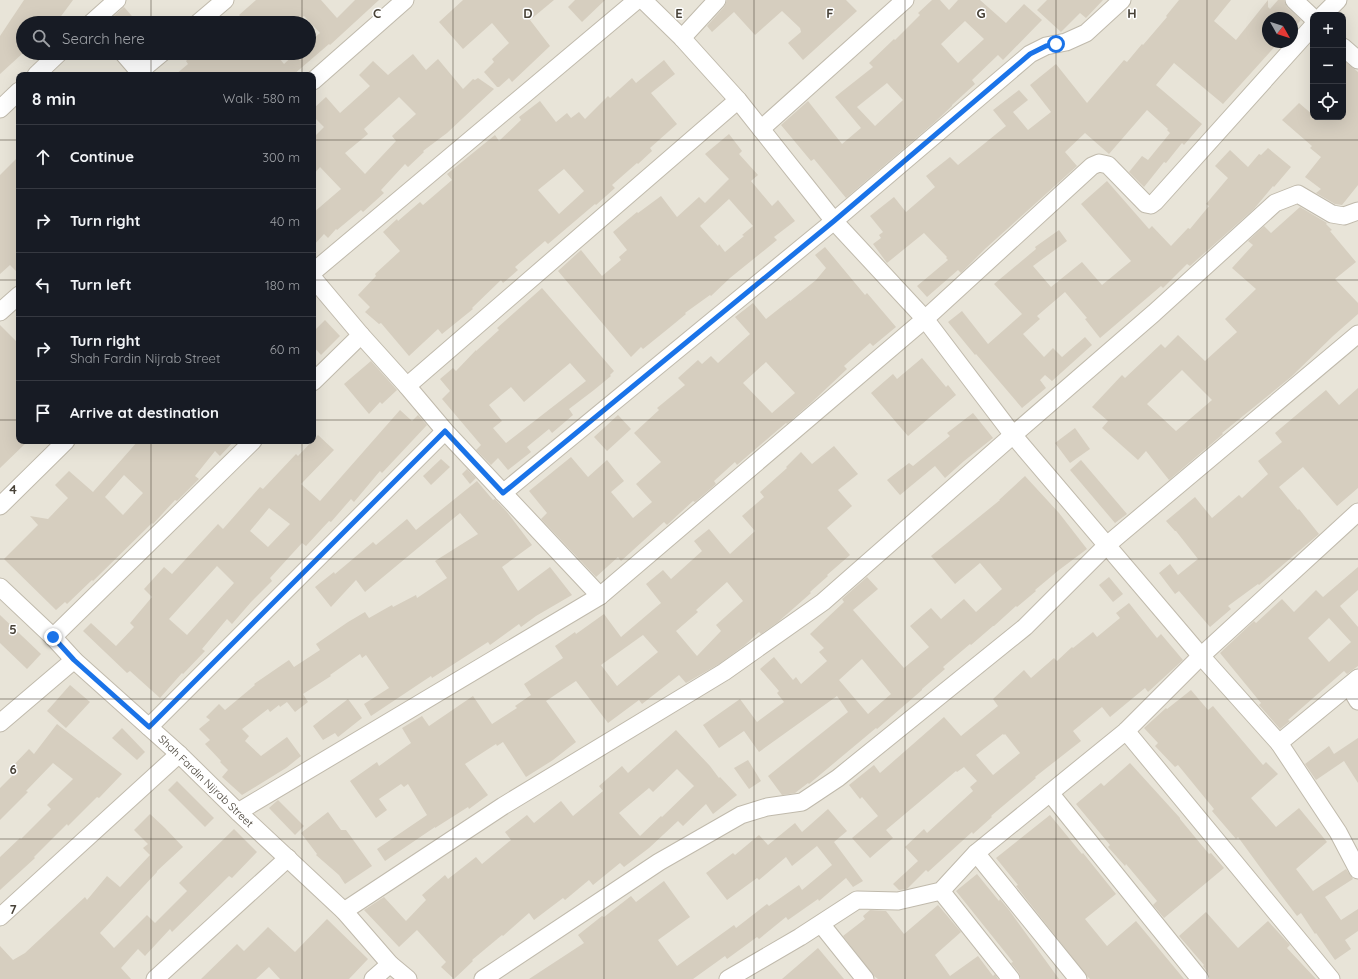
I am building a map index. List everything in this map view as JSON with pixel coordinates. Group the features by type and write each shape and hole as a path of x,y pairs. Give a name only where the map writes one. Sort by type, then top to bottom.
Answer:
{"street":[{"path":"101,16 117,0"},
{"path":"206,16 225,0"},
{"path":"316,78 405,0"},
{"path":"316,269 637,0"},
{"path":"643,0 682,38 738,100 834,221 924,319 1013,434 1201,656 1279,743 1338,832 1358,870"},
{"path":"682,38 717,0"},
{"path":"761,129 905,0"},
{"path":"503,493 834,221 1030,54 1046,46 1066,42 1086,33 1122,0"},
{"path":"1294,0 1310,15"},
{"path":"1327,12 1338,0"},
{"path":"238,812 600,596 924,319 1092,166 1099,163 1108,165 1146,204 1152,205 1310,29"},
{"path":"1344,48 1358,60"},
{"path":"39,72 52,60"},
{"path":"129,60 139,72"},
{"path":"143,72 155,60"},
{"path":"0,109 16,94"},
{"path":"407,386 738,100"},
{"path":"344,911 502,806 724,672 823,602 1013,434 1154,313 1275,203 1298,194 1332,214 1344,216 1358,211"},
{"path":"316,282 445,431 600,596"},
{"path":"0,312 16,297"},
{"path":"483,979 659,862 741,815 767,807 802,802 838,778 1025,627 1107,545 1358,334"},
{"path":"316,379 361,335"},
{"path":"149,727 445,431"},
{"path":"0,506 63,444"},
{"path":"53,637 250,444"},
{"path":"728,979 800,937 857,900 898,900 942,892 976,853 1126,730 1201,656 1358,512"},
{"name":"Shah Fardin Nijrab Street","path":"0,587 53,637 74,660 179,754 238,812 344,911 390,964 408,979"},
{"path":"0,723 74,660"},
{"path":"1279,743 1354,682 1358,701"},
{"path":"1126,730 1331,979"},
{"path":"0,917 179,754"},
{"path":"1050,793 1200,979"},
{"path":"976,853 1078,979"},
{"path":"155,979 288,858"},
{"path":"942,892 1011,979"},
{"path":"821,924 865,979"},
{"path":"373,979 390,964"}],"shaded area":[{"path":"0,0 1358,0 1358,979 0,979"}],"building":[{"path":"24,0 73,0 61,16 16,16 16,59 0,74 0,36"},
{"path":"256,0 321,0 337,18 355,0 379,0 330,45 329,44 316,55 316,36 320,33 316,29 316,16 239,15"},
{"path":"463,0 554,0 530,20 550,46 512,82 509,78 497,87 484,72 494,62 492,59 509,43 492,23 463,49 439,22"},
{"path":"575,0 605,0 582,22 568,7"},
{"path":"727,0 846,0 857,11 803,60 788,43 801,32 800,28 782,11 755,35 734,12 712,32 707,26 724,7"},
{"path":"932,0 940,0 949,10 958,0 980,0 1006,23 1024,4 1042,20 1003,60 998,55 972,80 975,84 935,122 846,198 814,159 811,161 781,125 808,101 842,144 861,128 835,97 873,67 869,63 920,15 918,13","holes":["965,21 984,39 958,63 941,44","887,83 903,100 875,126 857,107"]},
{"path":"1047,0 1103,0 1086,18 1080,13 1061,32 1037,10"},
{"path":"1179,0 1231,0 1214,21 1236,40 1268,0 1268,7 1270,9 1278,0 1284,0 1287,7 1292,12 1262,12 1262,48 1274,48 1223,104 1174,63 1156,85 1202,124 1184,145 1182,143 1166,163 1164,162 1144,187 1129,172 1142,156 1148,160 1170,133 1167,130 1168,129 1147,110 1109,154 1085,133 1065,152 1077,166 986,248 961,273 958,270 927,297 917,286 948,260 946,258 947,257 924,233 887,263 873,244 881,238 879,235 883,232 870,216 894,197 906,212 935,187 926,176 950,157 958,165 1006,126 993,110 1019,90 1028,100 1013,112 1028,130 1051,112 1030,85 1056,64 1087,103 1124,60 1127,62 1142,44 1143,45 1167,17 1166,16"},
{"path":"124,7 132,16 114,16"},
{"path":"413,54 426,70 438,59 463,89 473,79 475,80 478,78 494,89 447,133 423,151 424,152 408,167 405,164 381,190 384,193 363,212 361,210 337,230 336,229 328,238 324,234 316,243 316,210 341,189 320,167 316,172 316,135 324,127 316,119 316,106 326,97 340,113 370,86 359,75 373,61 388,75","holes":["399,97 416,114 392,136 396,141 365,174 345,153 368,134 364,129"]},
{"path":"187,60 281,60 284,64 288,60 310,60 296,72 179,72 188,64 186,61"},
{"path":"664,60 675,74 651,93 677,124 650,148 652,151 612,185 615,188 596,205 595,204 548,244 545,241 515,267 518,270 503,283 501,280 472,308 473,309 442,334 438,329 409,356 381,323 379,324 365,312 370,307 358,295 376,276 375,274 400,251 383,232 397,219 398,221 420,202 423,205 452,180 447,174 495,135 499,141 521,120 519,117 540,101 556,122 567,113 571,118 579,112 585,119 608,96 610,98 632,78 636,83","holes":["564,169 584,191 559,214 538,190"]},
{"path":"1346,62 1358,72 1358,185 1342,205 1335,204 1316,193 1321,189 1305,177 1321,157 1310,148 1312,146 1282,120 1299,103 1310,112 1310,120 1346,120"},
{"path":"729,134 742,151 739,154 758,175 751,181 772,206 778,200 795,221 774,237 777,240 730,278 711,296 710,295 685,313 686,314 669,328 643,349 641,347 631,357 558,271 581,250 602,276 621,260 619,257 627,250 613,232 637,212 638,213 661,196 677,217 699,197 705,203 729,179 705,154","holes":["729,199 753,226 742,235 744,236 725,252 719,244 718,246 700,226"]},
{"path":"1268,148 1291,167 1274,187 1273,186 1254,209 1190,266 1187,264 1163,288 1161,286 1100,338 1085,319 1087,318 1065,292 1037,316 1040,319 1023,334 1044,357 1053,348 1062,357 1085,337 1092,345 1052,381 1045,375 1040,380 1046,388 1022,408 948,322 962,311 988,344 1022,314 994,284 1036,249 1035,247 1059,230 1067,241 1033,266 1051,287 1082,262 1102,285 1131,261 1081,204 1107,181 1149,229 1152,226 1171,246 1188,228 1190,229 1209,206 1206,204 1228,178 1215,166 1230,150 1248,167 1259,154 1261,155"},
{"path":"16,159 16,271 10,265 0,274 0,175"},
{"path":"1300,207 1327,223 1326,224 1332,230 1330,231 1356,262 1335,279 1358,303 1358,314 1291,377 1222,433 1223,434 1169,480 1146,451 1138,460 1102,428 1108,421 1092,407 1122,375 1125,378 1161,344 1165,348 1178,335 1205,361 1237,332 1225,319 1256,289 1232,268 1253,245 1248,241 1264,226 1271,233","holes":["1182,370 1212,400 1176,431 1147,404"]},
{"path":"825,247 865,295 867,293 896,327 873,346 870,343 844,366 847,369 811,403 737,465 735,462 714,481 716,484 695,502 693,501 667,525 664,522 621,561 618,557 596,577 541,519 547,513 529,491 571,457 588,477 607,460 624,481 611,492 633,518 652,502 636,484 661,462 634,433 659,410 657,408 685,385 678,378 698,360 702,364 711,356 718,363 750,334 735,317 753,303 766,319 816,280 826,268 815,255","holes":["766,362 795,393 772,413 743,383"]},
{"path":"542,288 614,371 610,375 611,376 569,409 573,415 552,433 549,429 527,447 531,452 508,470 498,458 491,465 476,450 481,445 442,399 450,391 440,379 453,368 456,371 476,350 499,330 497,328","holes":["570,363 586,381 506,443 493,428 502,421 489,405 511,387 524,402"]},
{"path":"325,320 340,336 321,355 316,349 316,329"},
{"path":"0,325 16,341 16,444 25,444 0,468"},
{"path":"922,358 946,387 948,385 956,395 908,436 871,393 893,374 897,379"},
{"path":"371,361 397,390 382,404 380,402 369,414 344,384"},
{"path":"1358,388 1358,488 1337,506 1303,467 1279,487 1319,534 1259,585 1258,584 1228,606 1231,609 1210,627 1179,591 1175,594 1159,573 1170,564 1178,575 1198,559 1176,531 1166,521 1195,497 1212,518 1239,495 1242,498 1268,474 1258,461 1282,442 1275,433 1326,390 1339,405"},
{"path":"400,410 412,421 418,415 427,425 382,473 380,471 354,502 351,499 331,522 329,521 306,546 302,543 270,578 272,581 232,624 227,619 202,649 205,651 183,674 182,673 160,698 130,671 127,673 83,631 91,623 116,646 134,627 130,623 152,597 144,589 164,567 172,574 218,524 223,529 260,487 263,489 296,454 298,456 309,444 316,444 316,437 318,435 334,450 301,484 320,501","holes":["269,508 290,524 268,547 250,531","217,566 234,583 187,635 169,619"]},
{"path":"973,413 993,438 945,478 935,466 900,495 887,480 909,463 913,466 950,436 947,433"},
{"path":"618,415 631,429 607,451 594,437"},
{"path":"1075,428 1090,449 1070,463 1055,443"},
{"path":"135,444 231,444 220,456 215,451 195,476 199,479 177,501 175,500 153,524 152,523 93,581 92,580 67,604 65,602 56,610 4,559 38,525 30,516 48,519 68,498 55,485 69,471 93,492","holes":["124,475 143,493 123,515 105,497"]},
{"path":"834,446 858,474 838,490 852,506 827,528 850,555 827,575 828,576 810,592 811,593 778,622 761,634 759,632 745,645 719,664 686,683 679,675 642,704 639,700 608,723 576,681 546,701 576,742 553,760 526,777 503,742 497,746 496,744 465,764 488,795 469,809 468,807 435,827 385,861 377,849 427,815 408,784 404,787 401,784 379,799 387,810 376,818 350,781 377,762 379,766 411,743 402,728 422,716 429,726 473,696 492,724 517,708 515,706 531,695 524,684 563,658 555,646 575,632 576,634 604,614 621,637 661,603 646,584 663,570 671,579 702,551 694,541 709,529 730,554 755,531 742,516 764,497 760,492 787,468 786,467 801,452 812,464","holes":["727,582 743,601 716,625 721,631 697,656 676,631 698,612 696,610","643,635 658,652 617,686 601,665"]},
{"path":"441,459 450,467 431,485 423,476"},
{"path":"1081,460 1127,514 1115,523 1070,470"},
{"path":"467,469 476,478 470,484 462,474"},
{"path":"1025,476 1059,513 1087,549 1059,570 1017,607 1016,606 994,626 943,667 945,669 877,729 876,728 809,784 808,783 795,793 782,795 768,776 848,712 837,696 759,752 744,731 719,748 703,725 740,699 757,722 784,702 777,693 779,691 760,669 774,657 793,680 796,677 801,684 827,661 819,652 824,648 810,634 844,602 842,599 867,577 878,589 853,610 904,668 929,647 910,626 931,608 941,619 964,599 976,612 1002,589 980,563 955,584 931,556 999,500","holes":["862,659 891,694 868,714 839,680"]},
{"path":"477,481 493,500 495,499 507,512 532,545 502,567 518,591 550,567 572,595 536,616 521,627 519,624 490,645 488,642 432,678 431,676 371,716 364,704 389,688 366,655 362,658 360,654 330,675 331,676 303,694 308,702 295,712 287,702 280,707 279,705 270,712 268,709 242,729 249,736 245,741 261,756 287,737 301,756 286,768 242,795 222,777 228,770 205,744 210,740 199,729 210,720 206,717 219,704 225,710 255,685 254,684 289,660 294,667 320,650 316,644 365,612 369,618 392,605 393,607 416,595 417,598 447,578 435,561 478,534 460,513 365,592 356,580 331,607 315,587 334,572 335,574 373,542 376,545 407,519 416,530"},
{"path":"1358,567 1358,590 1340,606 1358,627 1358,666 1347,674 1344,671 1288,720 1290,721 1280,729 1259,705 1261,703 1220,653 1254,621 1256,623 1282,599 1294,612 1316,590 1323,597","holes":["1329,618 1351,642 1329,662 1308,638"]},
{"path":"1109,577 1123,594 1113,602 1099,585"},
{"path":"1129,603 1157,638 1161,634 1183,660 1148,692 1145,688 1110,717 1102,707 1073,731 1081,741 1035,777 1036,778 991,816 992,817 973,834 972,832 928,872 926,870 907,889 899,890 893,884 918,861 905,847 924,829 927,833 973,791 970,787 977,781 964,767 957,772 956,771 886,830 893,838 870,858 852,838 878,816 862,797 860,799 849,785 874,765 880,773 944,717 961,736 998,706 993,699 1024,670 1031,678 1054,658 1057,661 1072,647 1073,648 1093,632 1097,637 1120,618 1116,613","holes":["1003,734 1005,734 1020,753 993,775 976,755"]},
{"path":"0,615 41,654 27,669 0,643"},
{"path":"70,685 90,702 66,728 47,711"},
{"path":"1191,690 1208,710 1213,706 1263,765 1266,762 1278,774 1251,798 1276,827 1299,808 1327,842 1296,869 1313,891 1346,869 1353,879 1325,897 1341,920 1358,909 1358,931 1345,940 1351,949 1335,960 1301,913 1297,916 1238,837 1236,839 1212,811 1214,809 1178,765 1175,767 1155,746 1158,743 1144,728 1166,708 1167,709"},
{"path":"348,699 362,718 338,737 335,733 323,740 313,726"},
{"path":"57,724 122,774 99,798 97,797 68,826 67,824 34,857 35,858 0,890 0,857 20,838 21,839 51,809 47,805 73,779 53,763 26,791 28,792 0,820 0,788 13,775 8,771 29,749 34,754"},
{"path":"122,728 145,752 137,760 112,738"},
{"path":"676,730 710,766 719,778 720,777 737,795 713,814 706,804 683,826 678,821 649,848 624,867 620,863 593,885 589,880 565,900 563,898 534,920 529,913 503,936 502,935 472,960 473,961 454,979 441,967 446,962 417,930 399,947 364,910 384,897 406,921 426,900 422,895 445,875 448,879 476,857 482,864 511,840 505,832 527,815 534,823 561,801 573,816 603,791 599,786 622,766 628,773","holes":["677,769 694,786 640,836 619,813 649,788 653,792"]},
{"path":"1358,738 1358,783 1344,761 1316,780 1305,764 1329,746 1334,754"},
{"path":"748,760 761,781 749,789 734,768"},
{"path":"1130,763 1180,818 1209,854 1211,853 1224,868 1164,918 1153,905 1157,901 1126,864 1125,866 1108,847 1110,845 1076,804 1101,783 1104,786"},
{"path":"177,781 214,818 205,827 168,790"},
{"path":"278,800 304,826 295,835 269,808"},
{"path":"828,809 847,831 834,842 863,881 853,887 846,878 819,901 818,899 788,920 786,917 759,939 757,937 727,959 725,956 693,979 529,979 584,943 578,935 602,916 604,917 631,896 636,902 664,881 690,917 658,940 677,966 734,925 736,928 767,904 769,906 799,885 802,890 832,865 817,846 792,866 786,857 759,880 757,878 727,900 706,873 733,853 735,855 759,835 768,845 795,823 802,832"},
{"path":"328,812 341,830 346,830 372,866 345,884 339,875 316,855 317,854 301,833"},
{"path":"150,814 183,847 157,871 100,933 114,948 147,915 155,923 187,891 179,883 234,829 257,852 232,878 229,876 172,932 170,929 145,956 138,949 121,968 131,979 0,979 0,946 13,960 25,953 85,897 87,900 107,876 120,887 150,855 143,848 148,844 134,830"},
{"path":"1050,815 1116,894 1085,919 1107,946 1136,921 1184,979 1090,979 1087,976 1016,886 1018,885 996,858"},
{"path":"977,874 999,901 1000,899 1009,910 1059,979 1021,979 1019,973 1011,963 1013,962 956,891"},
{"path":"938,905 961,932 935,955 950,976 978,956 993,976 995,974 998,979 878,979 874,976 843,936 865,919 863,916 870,910 886,911 904,934"},
{"path":"1206,912 1238,948 1268,921 1290,945 1287,948 1316,979 1210,979 1203,966 1204,965 1179,936"},
{"path":"327,919 368,959 349,979 280,979 269,967 256,979 201,979 237,944 244,951 268,927 295,952"},
{"path":"818,948 844,979 782,979"}],"route":[{"path":"53,637 74,660 149,727 445,431 503,493 834,221 1030,54 1046,46 1056,44"}]}
